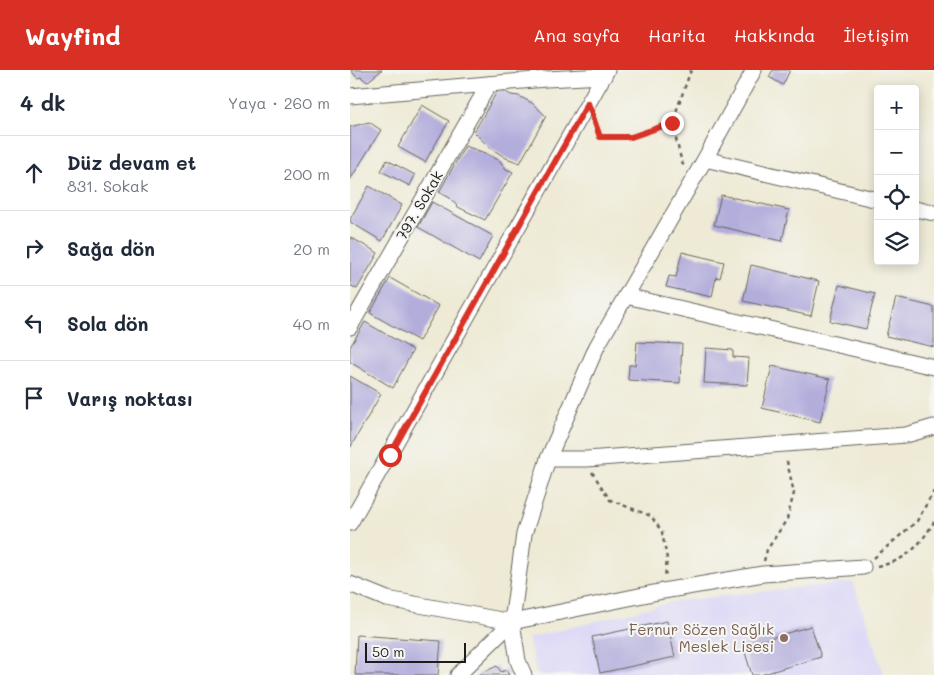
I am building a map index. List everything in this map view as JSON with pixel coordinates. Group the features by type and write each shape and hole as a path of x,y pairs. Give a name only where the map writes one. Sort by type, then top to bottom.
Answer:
{"street":[{"path":"524,675 518,661 512,622 524,534 548,459 597,346 754,70"},
{"path":"350,96 605,73"},
{"path":"350,523 605,73"},
{"name":"797. Sokak","path":"350,327 489,84"},
{"path":"705,159 874,199"},
{"path":"919,210 934,213"},
{"path":"626,296 934,367"},
{"path":"548,459 587,459 906,435 934,427"},
{"path":"350,584 387,598 512,622 663,591 763,574 863,566"},
{"path":"458,675 512,622"}],"path":[{"path":"691,70 672,123 682,163 694,178"},
{"path":"588,103 600,137 631,137 672,123"},
{"path":"763,574 767,550 788,519 794,493 783,444"},
{"path":"587,459 594,477 610,500 651,516 662,532 667,559 663,591"},
{"path":"863,566 917,521 934,491"},
{"path":"863,566 886,564 905,557 919,544 934,522"}],"shaded area":[{"name":"Fernur Sözen Sağlık Meslek Lisesi","path":"853,582 884,675 537,675 528,638 677,601"}],"building":[{"path":"351,70 382,70 367,82 361,77 357,78"},
{"path":"773,70 790,70 783,85 769,77"},
{"path":"499,88 532,103 546,116 520,163 506,158 489,147 474,132"},
{"path":"422,105 449,121 425,162 398,147"},
{"path":"369,122 381,130 350,180 350,127"},
{"path":"465,146 500,161 506,169 513,172 485,220 458,207 450,198 439,192"},
{"path":"387,160 415,175 410,186 381,171"},
{"path":"369,186 402,205 382,241 350,222"},
{"path":"721,195 789,210 782,241 714,225"},
{"path":"432,202 493,236 479,262 418,227"},
{"path":"350,237 378,253 357,289 350,285"},
{"path":"682,252 724,262 720,278 716,277 712,297 666,287 669,276 676,277"},
{"path":"751,265 819,281 811,316 743,301"},
{"path":"390,278 439,306 419,341 370,313"},
{"path":"839,285 875,294 866,329 830,321"},
{"path":"896,298 934,307 934,347 886,336"},
{"path":"365,322 413,350 393,388 350,362 350,347"},
{"path":"637,342 682,344 680,383 628,380 629,365 635,365"},
{"path":"706,348 733,350 733,357 749,358 747,385 704,383"},
{"path":"772,366 830,379 820,422 762,408"},
{"path":"350,376 381,394 350,448"},
{"path":"667,621 675,657 600,673 592,637"},
{"path":"811,626 821,657 760,675 752,675 743,646"},
{"path":"357,635 441,641 438,675 355,675"},
{"path":"497,666 501,672 506,670 509,675 477,675"}],"place":[{"name":"Fernur Sözen Sağlık Meslek Lisesi","path":"784,638"}],"route":[{"path":"390,455 588,103 600,137 631,137 672,123"}]}
